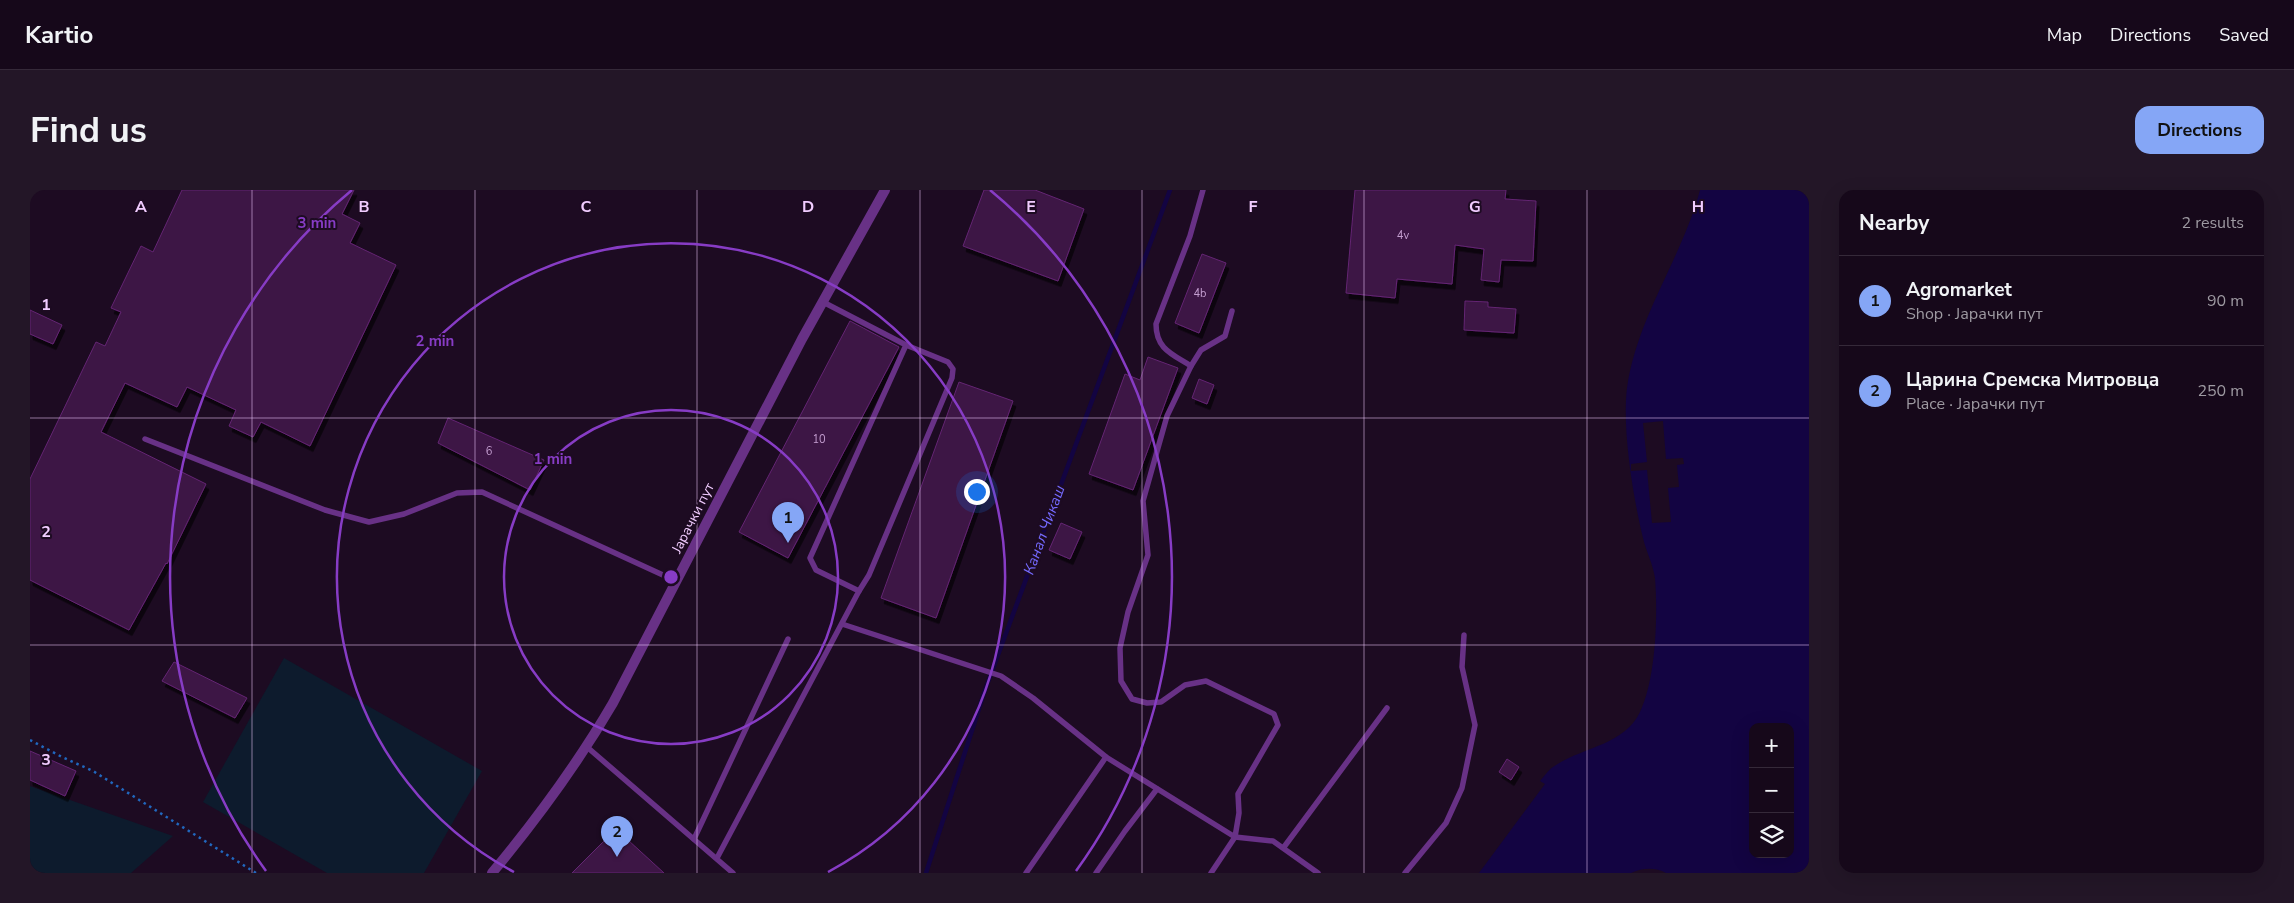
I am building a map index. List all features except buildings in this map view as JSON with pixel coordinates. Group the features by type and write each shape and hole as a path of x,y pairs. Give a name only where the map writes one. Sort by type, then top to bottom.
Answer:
{"street":[{"name":"Јарачки пут","path":"492,873 522,838 587,747 613,703 822,302 885,190"}],"lane":[{"path":"1191,366 1164,349 1156,336 1156,324 1190,236 1203,190"},
{"path":"717,858 869,575 952,378 953,369 948,362 906,345 822,302"},
{"path":"1210,873 1234,837 1239,813 1238,794 1278,725 1274,714 1206,681 1185,685 1161,702 1146,703 1132,699 1121,681 1120,648 1128,612 1148,555 1143,501 1167,416 1191,366 1201,350 1225,336 1232,311"},
{"path":"859,591 816,570 810,558 906,345"},
{"path":"145,439 325,510 369,522 404,514 457,493 482,492 676,581"},
{"path":"842,624 1001,676 1033,698 1106,757 1234,837 1273,841 1318,873"},
{"path":"1405,873 1446,823 1462,788 1475,725 1462,667 1464,635"},
{"path":"694,839 788,639"},
{"path":"1284,847 1388,708"},
{"path":"587,747 733,873"},
{"path":"1026,873 1106,757"},
{"path":"1096,873 1157,789"}],"path":[{"path":"30,740 62,757 93,770 256,873"}],"shaded area":[{"path":"1700,190 1809,190 1809,873 1666,873 1648,869 1631,873 1479,873 1545,784 1540,781 1549,770 1564,760 1601,745 1624,732 1640,712 1645,698 1650,682 1655,646 1655,578 1643,538 1632,483 1627,443 1627,388 1632,362 1640,337 1682,240"},
{"path":"284,658 482,771 424,873 327,873 203,802"},
{"path":"30,786 173,836 131,873 30,873"}],"pier":[{"path":"1663,421 1666,459 1683,458 1684,464 1677,465 1679,487 1668,488 1671,522 1652,523 1647,470 1631,471 1631,464 1647,462 1643,423"}],"waterway":[{"name":"Канал Чикаш","path":"926,873 985,690 1170,190"}],"place":[{"name":"Agromarket","path":"788,543"},
{"name":"Царина Сремска Митровца","path":"617,857"}]}
